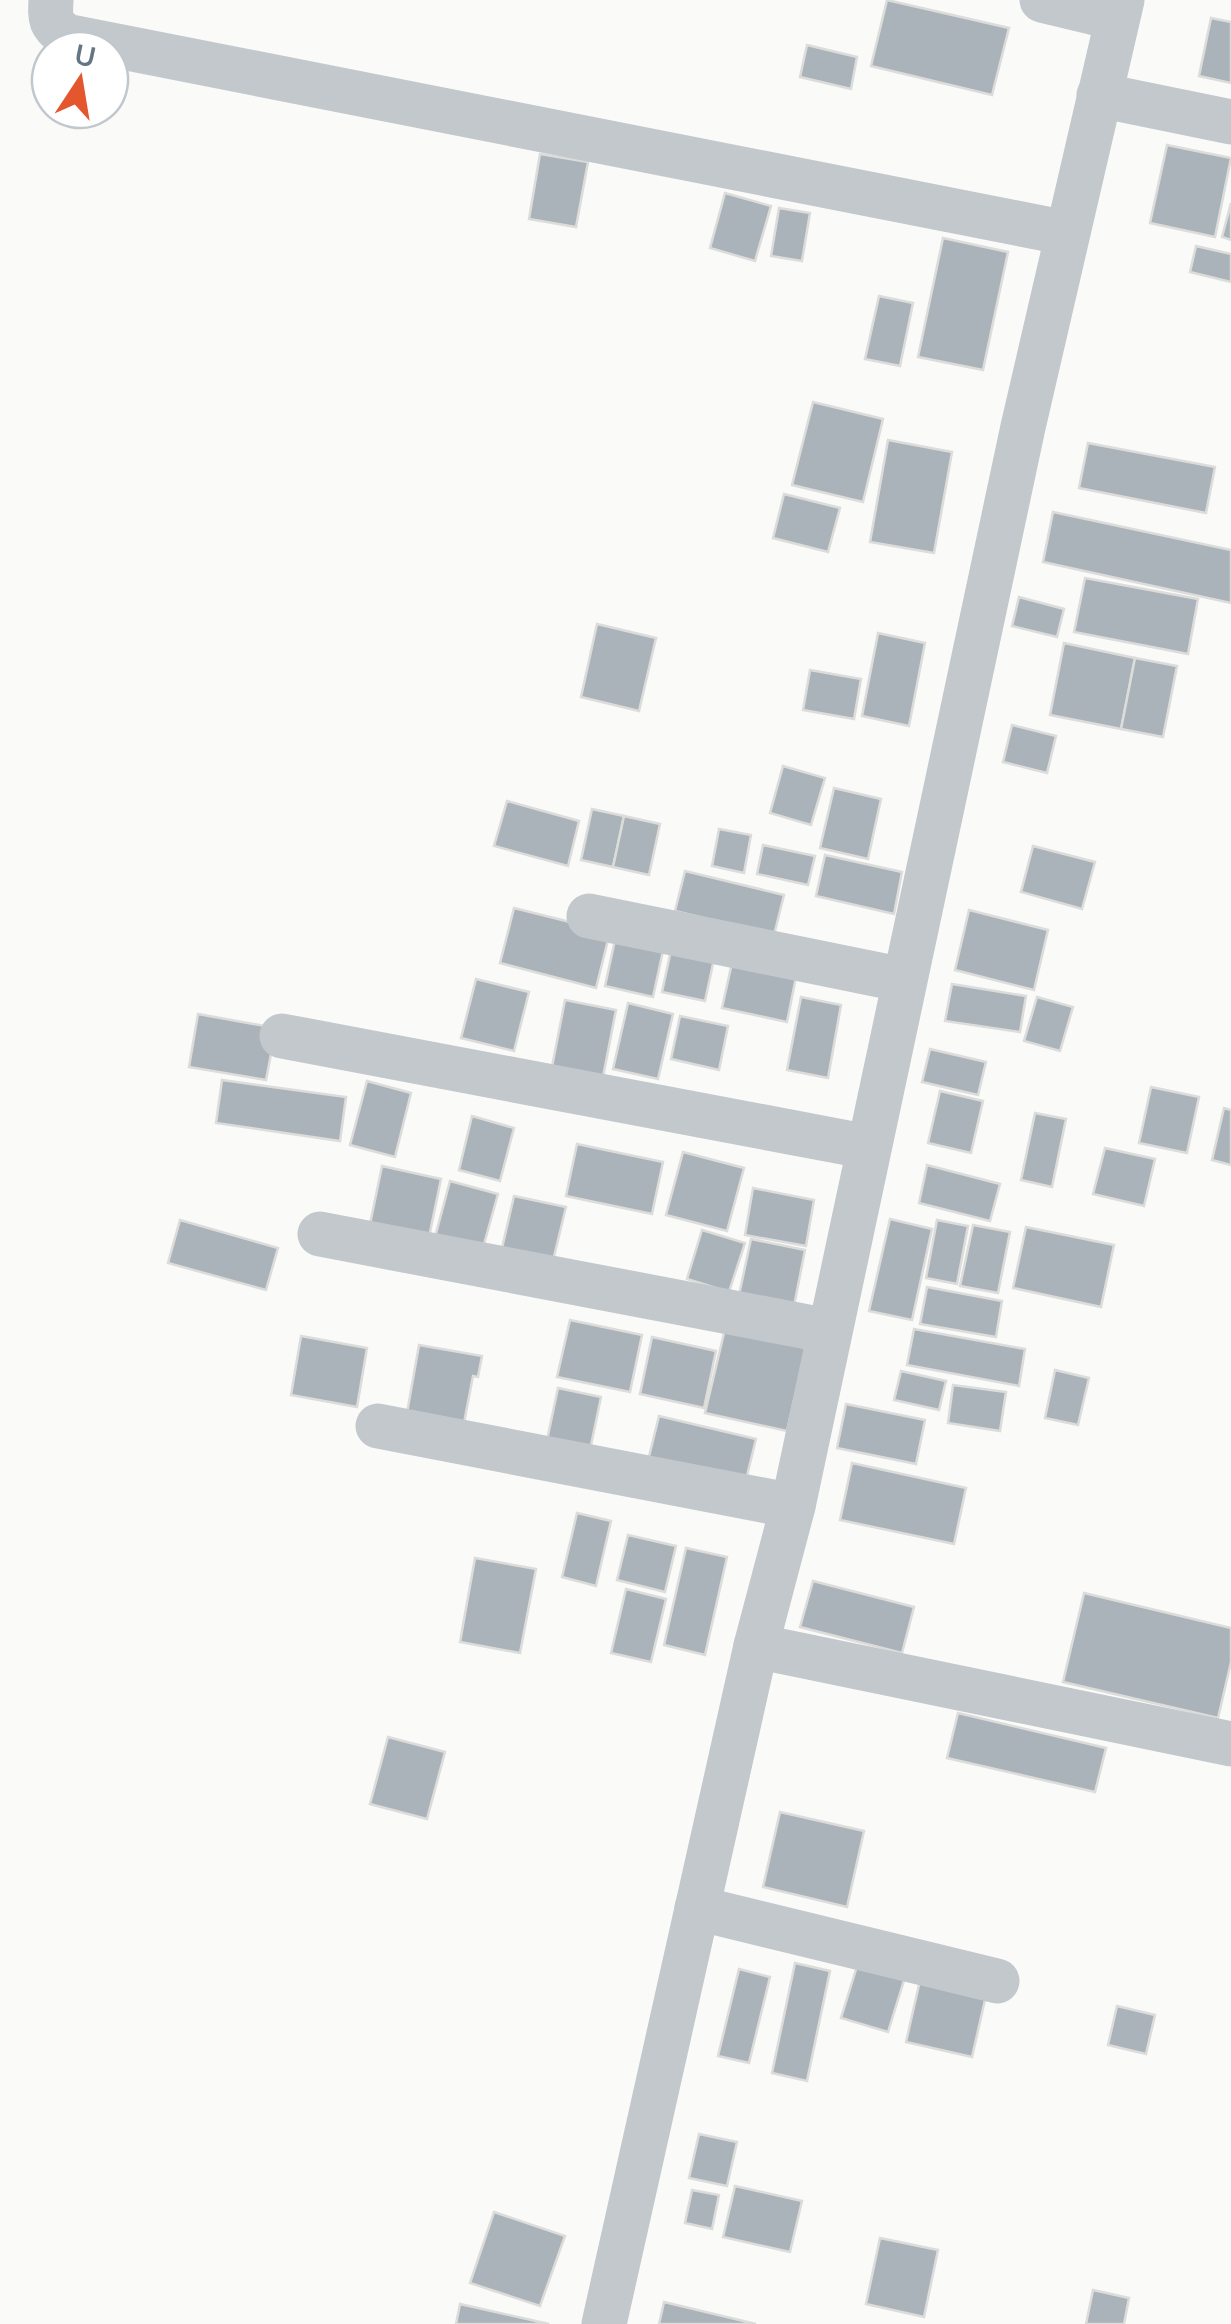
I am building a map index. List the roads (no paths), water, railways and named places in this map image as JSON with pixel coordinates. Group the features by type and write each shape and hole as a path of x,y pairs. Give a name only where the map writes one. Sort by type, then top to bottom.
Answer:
{"street":[{"path":"52,0 50,18 66,36 1067,233"},
{"path":"604,2324 756,1646 794,1506 904,980 1119,9 1042,0"},
{"path":"1100,96 1231,122"},
{"path":"589,916 904,980"},
{"path":"282,1036 869,1147"},
{"path":"320,1234 829,1331"},
{"path":"378,1426 794,1506"},
{"path":"756,1646 1231,1744"},
{"path":"697,1908 997,1981"}]}
